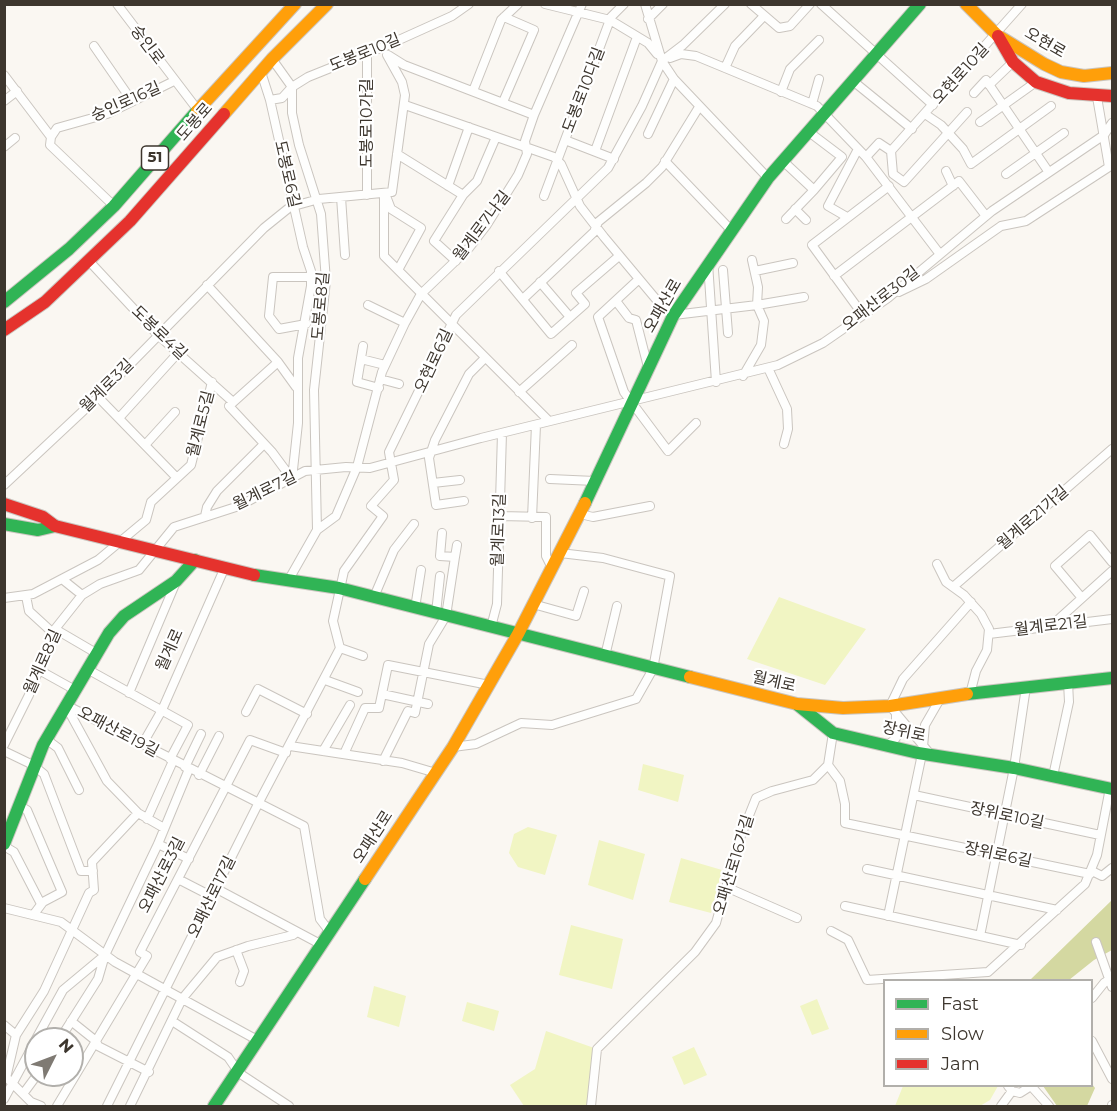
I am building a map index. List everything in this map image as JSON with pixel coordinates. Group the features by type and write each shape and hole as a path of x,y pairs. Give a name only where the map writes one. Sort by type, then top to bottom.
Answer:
{"main road":[{"name":"도봉로","path":"4,303 69,249 114,206 197,109 295,4"},
{"name":"도봉로","path":"4,330 45,302 130,221 272,59 327,4"},
{"name":"오패산로","path":"214,1107 453,747 518,634 580,514 631,401 674,315 768,178 920,4"},
{"name":"오현로","path":"966,4 997,35 1061,72 1084,76 1113,74"},
{"name":"오현로","path":"997,35 1012,62 1036,82 1069,93 1097,97 1113,96"},
{"path":"1097,97 1113,91"},
{"name":"월계로","path":"4,504 43,517 55,526 155,552 288,581 339,588 797,704 893,710 970,694 1113,678"},
{"name":"월계로","path":"4,524 38,530 55,526"},
{"path":"4,845 7,829 33,765 96,653 124,616 176,581 195,560"},
{"name":"장위로","path":"797,704 833,734 1111,788"}],"street":[{"name":"도봉로10길","path":"270,100 282,98 292,87 308,77 452,16 469,4"},
{"path":"473,91 504,17 518,4"},
{"path":"545,4 580,9 610,20 648,42 674,79 768,178"},
{"name":"도봉로10다길","path":"544,196 610,20 624,4"},
{"path":"645,4 662,61"},
{"path":"648,19 663,4"},
{"name":"오현로6길","path":"390,462 389,452 420,394 425,374 456,315 614,159 642,106 662,61 683,45 725,4"},
{"path":"751,4 778,28 790,26 810,4"},
{"path":"821,4 933,105"},
{"name":"오현로10길","path":"891,151 984,46 997,35 1022,4"},
{"name":"숭인로","path":"120,6 197,109"},
{"name":"도봉로10다길","path":"527,148 525,141 534,115 580,9"},
{"path":"725,68 735,46 763,16"},
{"path":"503,102 534,30 504,17"},
{"name":"도봉로10다길","path":"595,152 637,37"},
{"path":"781,92 790,69 819,40"},
{"path":"94,46 132,101"},
{"path":"378,49 404,65 534,115"},
{"name":"도봉로10가길","path":"367,52 367,195"},
{"path":"662,61 681,54 696,56 812,104 826,114 866,157 939,253"},
{"path":"384,193 392,192 394,184 405,105 402,82 387,55"},
{"path":"272,59 292,87"},
{"name":"오현로","path":"974,93 986,81 989,85 1012,62"},
{"name":"도봉로6길","path":"261,72 270,100 311,277 296,387 298,423 292,479"},
{"path":"4,75 51,137 50,145 114,206"},
{"path":"648,134 674,79"},
{"path":"812,104 819,79"},
{"name":"숭인로16길","path":"51,137 57,128 107,114 174,81"},
{"path":"853,81 912,129"},
{"path":"980,122 1036,82"},
{"path":"989,85 1048,171"},
{"name":"도봉로8길","path":"292,87 292,113 299,146 319,199 326,281 314,390 317,530"},
{"path":"4,101 17,92"},
{"path":"888,298 926,279 1001,226 1026,222 1109,167 1097,97"},
{"path":"405,105 557,160 576,198 596,227 665,310 674,315 804,297"},
{"path":"1019,129 1051,106"},
{"path":"524,298 594,232 598,222 646,183 665,161 699,107"},
{"name":"오현로10길","path":"948,132 967,112"},
{"name":"오현로10길","path":"925,114 948,132 963,149 971,164 1019,129"},
{"path":"1104,135 1113,123"},
{"path":"448,186 469,127"},
{"path":"786,219 842,157 809,132"},
{"path":"866,157 879,143 891,151 893,174 904,182 948,132"},
{"path":"1006,174 1064,133"},
{"name":"오패산로30길","path":"631,401 742,376 768,368 823,343 888,298 986,216 1048,171 1104,135"},
{"path":"456,261 434,242 463,195 477,181 496,137"},
{"path":"4,147 15,138"},
{"path":"565,140 614,159"},
{"name":"월계로7나길","path":"357,467 385,364 405,323 421,294 456,261 486,226 518,175 527,148"},
{"path":"847,217 828,206 858,149"},
{"name":"월계로7나길","path":"397,153 463,195"},
{"path":"665,161 731,230"},
{"path":"783,161 814,190"},
{"path":"946,171 986,216"},
{"path":"834,276 956,184"},
{"path":"863,315 812,245 889,186"},
{"path":"384,193 392,208 421,228 398,270"},
{"path":"384,193 384,255 549,422"},
{"name":"월계로3길","path":"4,485 98,397 264,228 295,206 319,199 384,193"},
{"path":"341,197 345,255"},
{"path":"795,209 806,220"},
{"path":"499,271 524,298 551,334 585,303 576,293 619,256"},
{"path":"742,376 761,345 764,321 757,305 758,287 752,260"},
{"name":"도봉로4길","path":"88,261 158,334 233,402 229,406 292,479"},
{"name":"오패산로","path":"708,263 711,310"},
{"path":"755,272 793,263"},
{"path":"723,270 728,333"},
{"path":"306,324 279,329 268,316 273,277 311,277"},
{"name":"오패산로","path":"631,401 624,392 598,317 639,279"},
{"path":"540,282 570,317"},
{"path":"207,285 278,362 296,387"},
{"name":"오패산로","path":"616,301 629,318 636,320 648,367"},
{"path":"368,305 405,323"},
{"path":"711,310 716,382"},
{"path":"519,392 572,345"},
{"path":"363,346 357,382 399,384"},
{"path":"119,418 178,353"},
{"path":"464,501 436,505 429,458 469,374 485,358"},
{"path":"361,359 385,364"},
{"path":"233,402 278,362"},
{"path":"768,368 787,409 788,429 784,444"},
{"name":"월계로5길","path":"26,596 98,560 146,520 151,502 191,465 212,382"},
{"path":"98,397 177,478"},
{"path":"631,401 668,451 696,423"},
{"name":"월계로7길","path":"155,552 174,527 239,506 305,471 370,468 631,401"},
{"path":"144,445 175,412"},
{"path":"532,518 536,425"},
{"name":"월계로13길","path":"491,627 497,604 502,433"},
{"name":"월계로7길","path":"205,516 207,507 217,491 264,444"},
{"name":"월계로21가길","path":"953,587 1111,452"},
{"path":"363,656 340,648 333,621 344,571 383,516 371,506 394,480 390,462"},
{"path":"288,581 317,530 336,516 357,467"},
{"path":"550,479 595,481"},
{"path":"433,483 460,480"},
{"path":"580,514 593,517 651,506"},
{"path":"500,516 546,517 546,556 552,568"},
{"path":"374,597 394,550 414,524"},
{"path":"441,533 440,556 455,557"},
{"path":"1082,598 1055,566 1090,535 1113,562"},
{"path":"383,760 408,711 415,713 429,644 441,614 457,545"},
{"name":"월계로8길","path":"4,745 39,670 54,631 82,595 100,584 139,570 155,552"},
{"path":"453,747 476,744 521,723 552,725 636,699 653,669 670,576 603,558 560,553"},
{"path":"937,564 946,582 971,602 981,614 989,634 987,650 976,671 970,694"},
{"name":"월계로","path":"142,745 162,710 225,567"},
{"path":"416,608 421,570"},
{"path":"1050,627 1113,572"},
{"path":"440,576 441,614"},
{"path":"62,579 82,595"},
{"path":"129,693 176,581"},
{"path":"533,604 576,616 584,591"},
{"path":"4,598 26,596 28,611 54,631 96,653"},
{"path":"887,746 896,738 893,710 903,679 971,602"},
{"path":"605,656 617,606"},
{"name":"월계로21길","path":"989,634 1113,619"},
{"name":"오패산로17길","path":"107,1107 258,804 340,648"},
{"path":"344,754 365,708 379,708 388,665 489,685"},
{"path":"87,669 162,710"},
{"path":"39,670 75,690"},
{"path":"325,680 358,692"},
{"path":"1053,776 1069,702 1068,682"},
{"path":"980,936 1014,768 1026,687"},
{"path":"246,712 258,689 307,714"},
{"path":"382,694 428,704"},
{"path":"888,916 914,795 926,752 925,725 940,699"},
{"name":"오패산로19길","path":"66,705 199,775 304,826 320,919 330,932"},
{"name":"오패산로3길","path":"66,705 107,781 138,813 164,828"},
{"path":"323,751 350,705"},
{"name":"오패산로19길","path":"147,819 188,725 162,710"},
{"path":"893,710 926,752"},
{"path":"68,1027 98,979 105,955 158,844 201,734"},
{"path":"828,765 833,734"},
{"path":"199,775 219,736"},
{"path":"46,739 58,748 79,790"},
{"path":"225,788 250,740 288,749 323,751 383,760 436,773"},
{"path":"4,751 33,765 44,774 81,871 93,871"},
{"name":"장위로6길","path":"828,765 840,781 845,804 845,823 1091,872"},
{"name":"오패산로16가길","path":"591,1107 597,1049 695,952 716,923 740,838 756,798 772,791 813,780 828,765"},
{"name":"오패산로3길","path":"137,974 147,956 141,952 225,788"},
{"path":"831,932 848,940 867,980 988,972 1021,945 1085,884 1091,872 1111,788"},
{"name":"장위로10길","path":"914,795 1100,835"},
{"path":"18,805 27,810 62,892 41,904 34,914"},
{"path":"4,1099 16,1035 44,991 71,937 71,930 88,893 94,890 92,862 138,813"},
{"path":"158,844 189,859"},
{"path":"4,845 14,852 41,904"},
{"path":"1091,872 1102,876 1113,868"},
{"path":"867,869 1057,910"},
{"path":"178,879 215,893 322,945"},
{"path":"726,887 797,918"},
{"path":"844,906 1021,945"},
{"path":"4,908 61,922 105,955 259,1041"},
{"path":"130,1107 149,1072 182,999 217,957 293,936 297,932"},
{"path":"1093,997 1112,981 1096,942"},
{"path":"236,950 244,971 240,982"},
{"path":"43,1027 63,990 105,955"},
{"path":"57,1107 137,974"},
{"path":"71,1022 96,1041 98,1046 149,1072"},
{"path":"172,1022 228,1057 238,1073 289,1107"},
{"path":"4,1025 16,1035"},
{"path":"1093,1043 1113,1079"},
{"path":"8,1079 24,1056"},
{"path":"8,1079 41,1107"},
{"path":"23,1094 28,1087"},
{"path":"1001,1107 1010,1088 1025,1092 1030,1087"},
{"path":"1032,1087 1049,1107"}],"green space":[{"path":"779,597 866,629 825,685 747,659"},
{"path":"643,764 684,775 678,802 638,790"},
{"path":"528,827 557,835 545,875 518,867 509,853 514,834"},
{"path":"599,840 645,854 633,900 588,885"},
{"path":"681,858 722,870 711,913 669,902"},
{"path":"1112,900 1112,950 1094,960 1070,979 1031,979"},
{"path":"571,925 623,939 612,989 559,975"},
{"path":"374,986 406,996 399,1027 367,1017"},
{"path":"817,999 829,1029 812,1035 800,1006"},
{"path":"467,1002 499,1011 494,1031 462,1021"},
{"path":"546,1031 597,1049 591,1106 524,1106 510,1085 535,1069"},
{"path":"694,1047 707,1075 684,1085 672,1057"},
{"path":"1093,1085 1095,1088 1087,1106 1057,1106 1044,1087"},
{"path":"903,1087 997,1087 990,1100 980,1106 895,1106"}],"traffic: fast":[{"path":"585,503 673,316 768,178 920,4"},
{"path":"4,302 69,249 114,206 197,111"},
{"path":"4,524 38,530 55,526"},
{"path":"4,844 43,745 109,633 124,616 176,581 195,560"},
{"path":"254,575 339,588 690,677"},
{"path":"967,694 1112,678"},
{"path":"798,705 833,733 918,753 1014,768 1112,789"},
{"path":"214,1106 365,879"}],"traffic: slow":[{"path":"197,111 295,4"},
{"path":"224,114 272,59 327,4"},
{"path":"966,4 997,35 1044,64 1061,72 1084,76 1112,73"},
{"path":"365,879 453,747 518,634 585,503"},
{"path":"690,677 797,704 843,708 890,706 967,694"}],"traffic: jam":[{"path":"998,36 1013,62 1036,82 1069,93 1112,96"},
{"path":"4,330 45,302 130,221 224,114"},
{"path":"4,504 43,517 55,526 254,575"}]}
